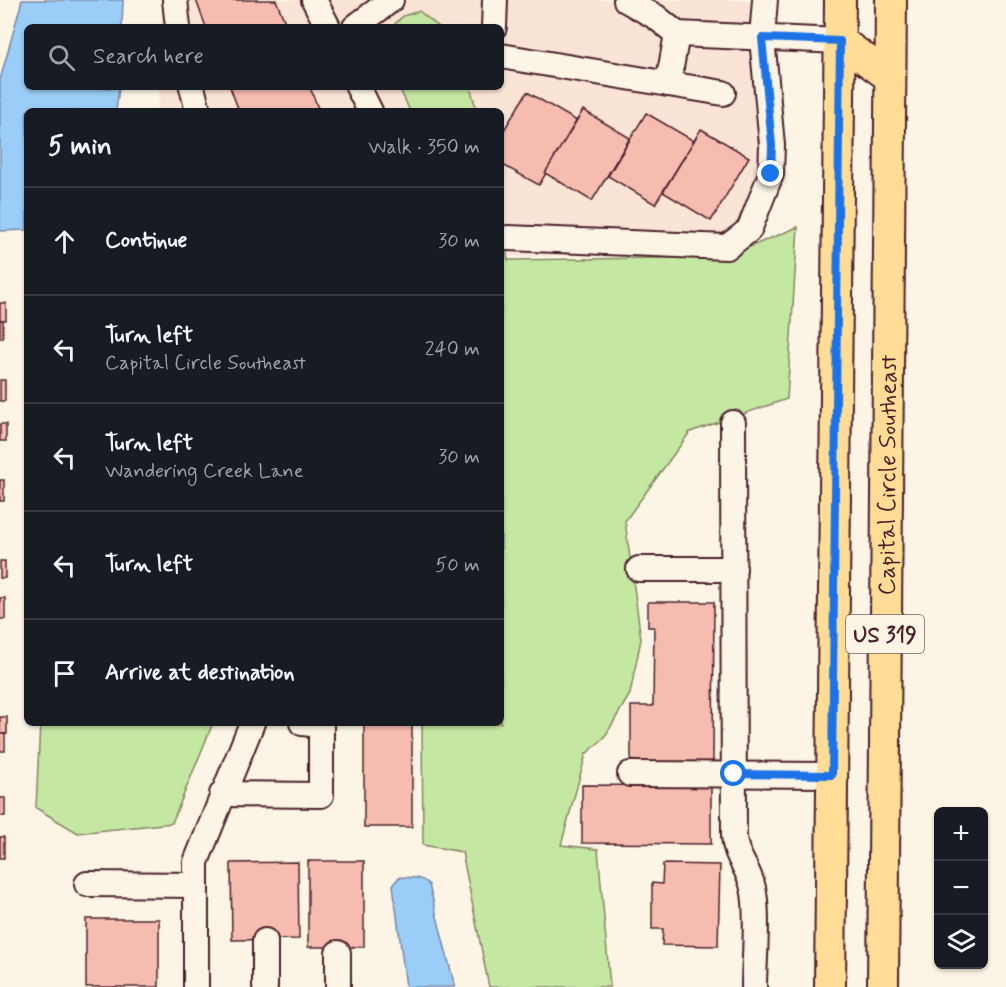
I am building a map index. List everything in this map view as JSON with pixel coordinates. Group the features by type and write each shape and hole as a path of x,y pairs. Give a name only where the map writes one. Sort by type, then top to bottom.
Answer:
{"main road":[{"name":"Capital Circle Southeast","path":"830,987 840,0"},
{"name":"Capital Circle Southeast","path":"883,987 891,0"},
{"path":"840,41 890,77"}],"street":[{"path":"175,0 178,24"},
{"path":"314,0 326,24"},
{"path":"359,24 391,0"},
{"path":"494,24 495,0"},
{"path":"508,238 727,247 749,230 771,174 772,145 762,38 765,0"},
{"path":"638,3 677,34 840,41"},
{"path":"668,84 677,34"},
{"path":"504,57 723,93"},
{"path":"193,90 197,108"},
{"path":"360,90 368,108"},
{"path":"733,423 735,851 748,869 754,890 754,987"},
{"path":"639,569 734,569"},
{"path":"196,987 196,862 251,726"},
{"path":"222,794 321,795 321,726"},
{"path":"630,774 832,775"},
{"path":"87,884 196,885"},
{"path":"265,941 265,987"},
{"path":"338,953 338,987"}],"shaded area":[{"path":"162,0 773,0 781,146 770,205 721,254 504,256 504,108 158,108 159,90 504,90 504,24 161,24"}],"green space":[{"path":"419,11 435,24 395,24 403,16"},
{"path":"400,90 471,90 476,108 409,108"},
{"path":"798,227 787,399 690,432 625,521 641,639 630,694 604,738 586,754 561,845 598,849 610,987 489,987 462,852 423,845 422,726 504,726 504,241 508,260 725,257"},
{"path":"40,726 212,726 172,823 78,833 36,808"}],"water":[{"path":"22,0 123,0 122,24 24,24 24,90 119,90 116,108 24,108 24,230 0,231 0,80"},
{"path":"399,877 419,879 429,885 455,987 406,987 393,885"}],"building":[{"path":"196,0 276,0 286,24 205,24"},
{"path":"231,90 311,90 318,108 238,108"},
{"path":"527,92 577,121 539,185 504,166 504,130"},
{"path":"583,110 630,138 592,201 545,173"},
{"path":"646,113 694,141 655,204 608,176"},
{"path":"701,129 749,157 711,221 663,192"},
{"path":"0,303 6,303 6,320 0,320"},
{"path":"0,320 3,320 3,338 0,338"},
{"path":"0,380 5,380 5,401 0,401"},
{"path":"0,424 6,424 6,441 0,441"},
{"path":"0,480 4,480 4,501 0,501"},
{"path":"0,561 5,561 5,578 0,578"},
{"path":"0,598 5,598 5,619 0,619"},
{"path":"648,602 714,602 713,763 631,762 631,706 653,706 654,627 648,627"},
{"path":"0,717 7,717 7,734 0,734"},
{"path":"364,726 412,726 412,827 364,827"},
{"path":"0,734 5,734 5,751 0,751"},
{"path":"582,785 711,786 711,844 582,843"},
{"path":"0,798 5,798 5,816 0,816"},
{"path":"0,837 4,837 4,858 0,858"},
{"path":"308,861 364,861 364,947 308,947"},
{"path":"298,862 299,939 232,940 231,863"},
{"path":"663,864 720,865 718,946 662,945 663,929 652,929 652,883 662,884"},
{"path":"86,919 159,919 159,987 86,987"}],"route":[{"path":"734,774 832,775 840,41 762,38 772,145 771,174"}]}
